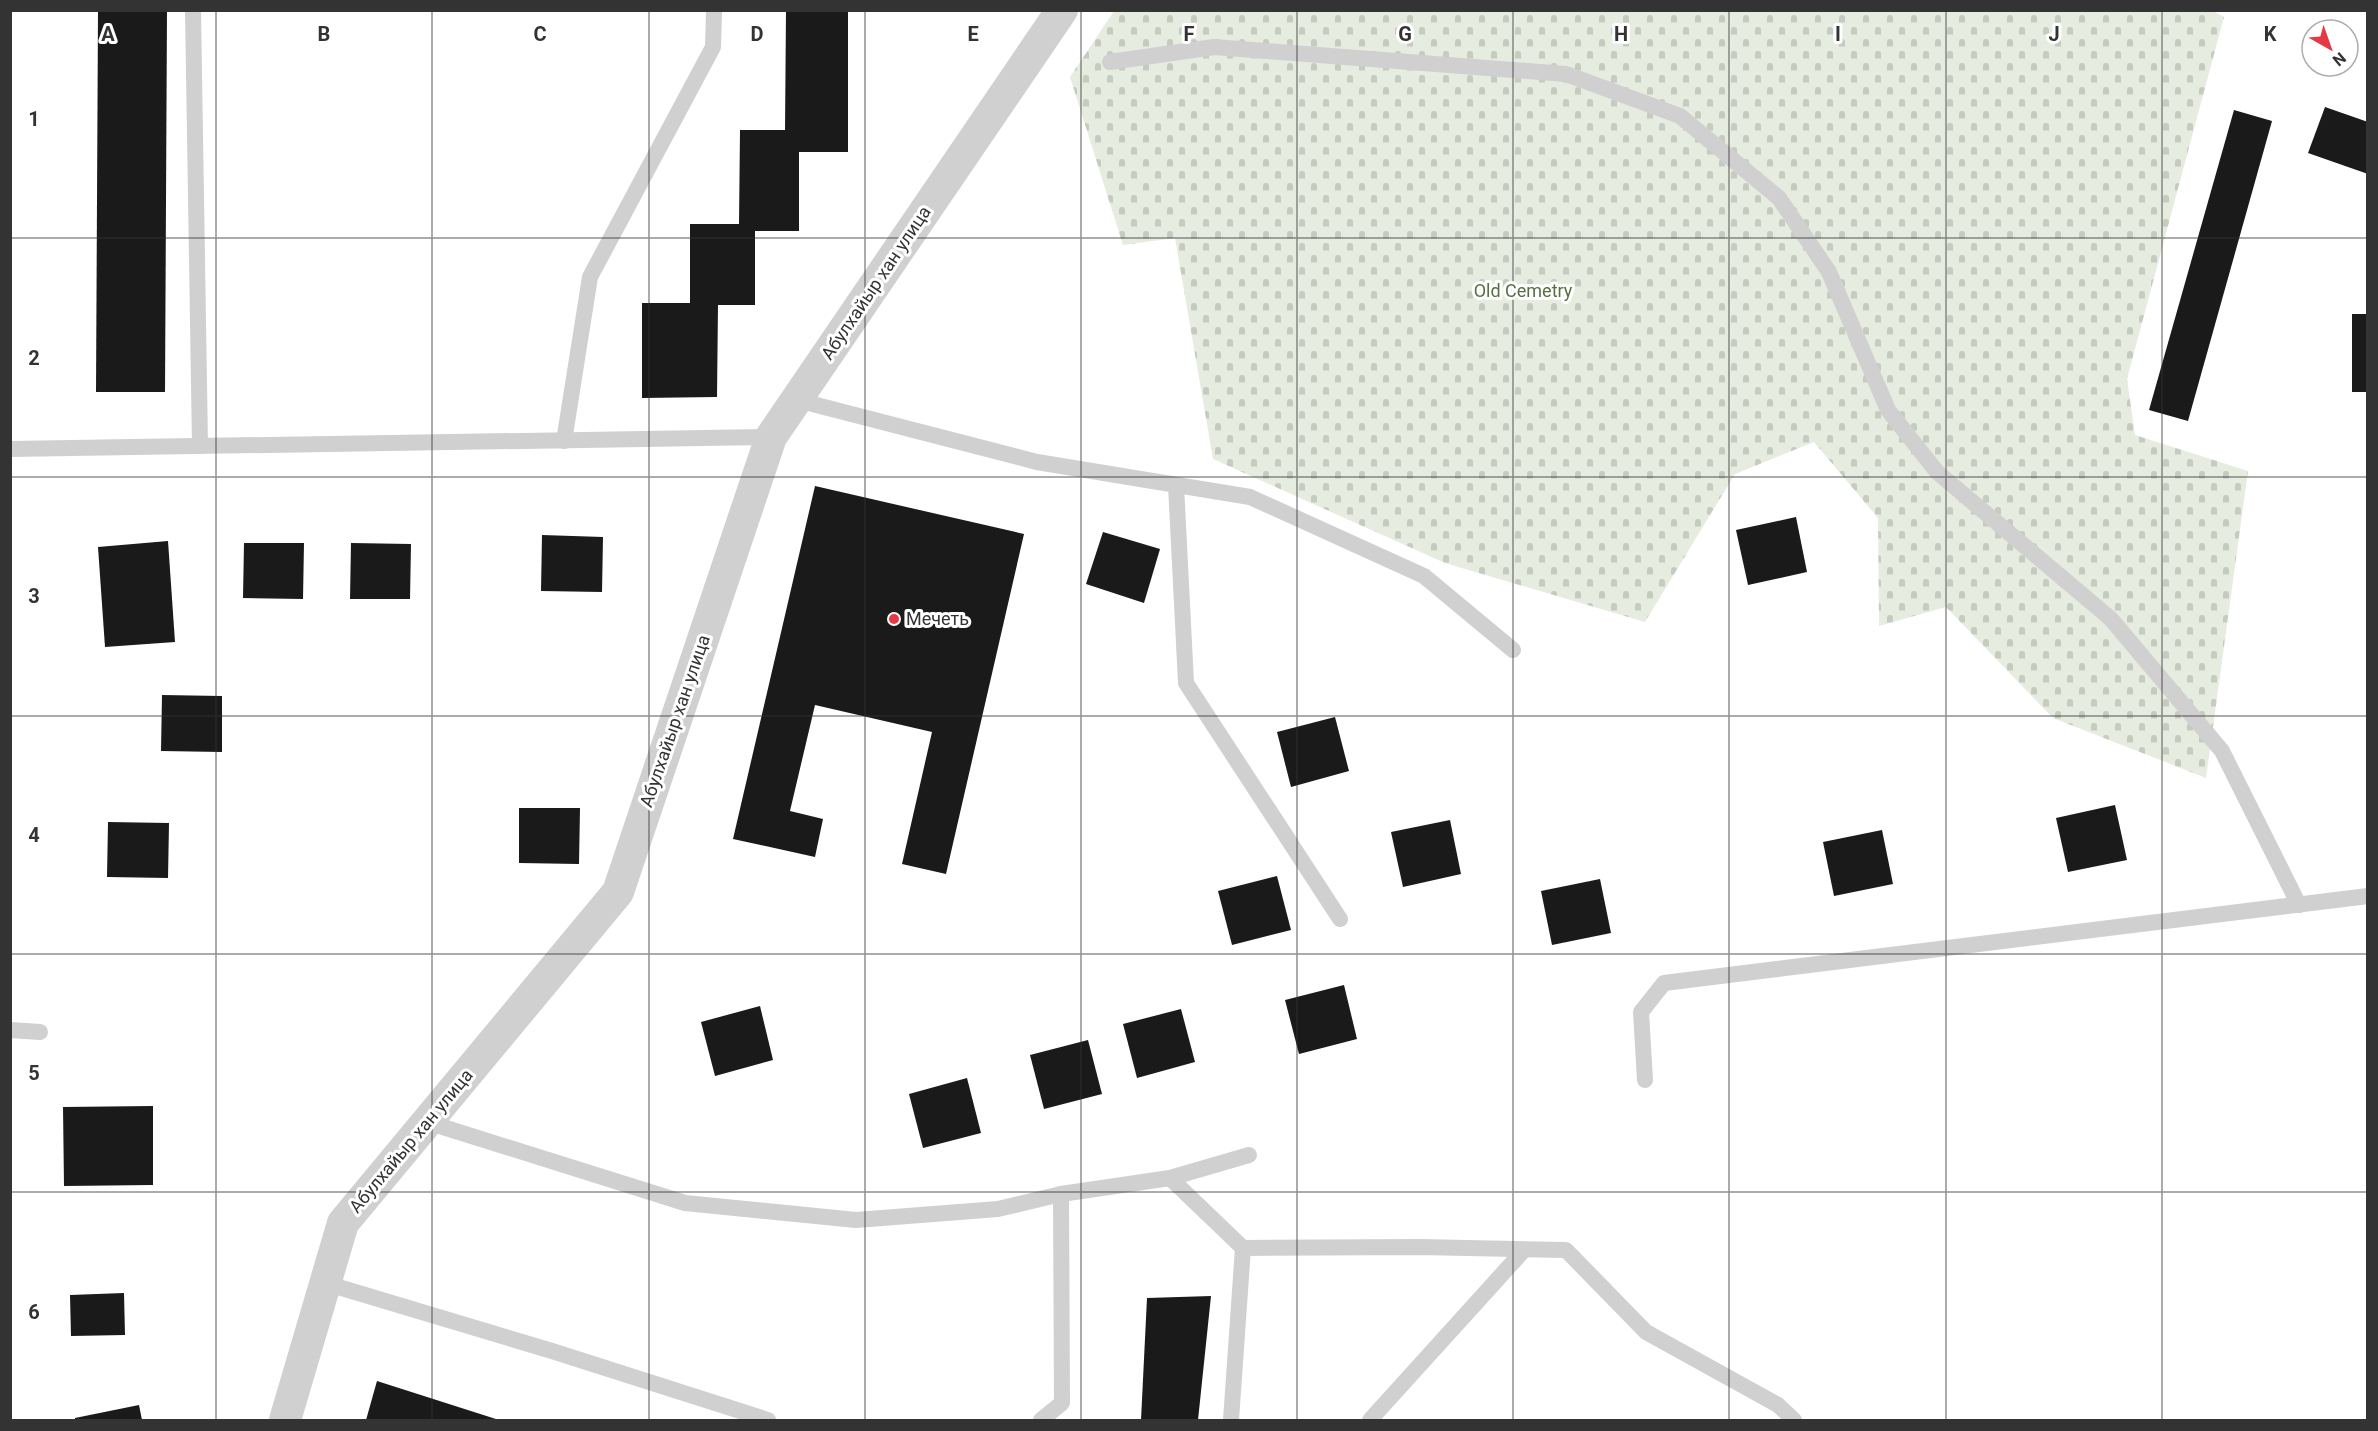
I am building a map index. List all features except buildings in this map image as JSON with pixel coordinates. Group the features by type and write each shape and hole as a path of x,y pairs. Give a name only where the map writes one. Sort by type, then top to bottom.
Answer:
{"street":[{"name":"Абулхайыр хан улица","path":"285,1420 343,1223 618,892 771,437 1062,10"}],"lane":[{"path":"193,10 200,447"},
{"path":"564,441 590,277 713,47 714,10"},
{"path":"1110,62 1214,47 1566,74 1680,116 1779,198 1829,272 1888,410 1937,472 2111,619 2222,751 2299,905"},
{"path":"797,400 1037,462 1250,497 1424,576 1513,650"},
{"path":"10,449 771,437"},
{"path":"1176,485 1186,683 1340,919"},
{"path":"1645,1080 1641,1012 1664,983 2367,896"},
{"path":"10,1030 40,1032"},
{"path":"427,1122 685,1203 856,1220 998,1209 1061,1194 1170,1178 1250,1155"},
{"path":"1170,1178 1243,1248 1420,1247 1566,1250 1646,1332 1778,1405 1794,1420"},
{"path":"1041,1420 1062,1403 1061,1194"},
{"path":"1231,1420 1243,1248"},
{"path":"1370,1420 1524,1250"},
{"path":"325,1283 552,1351 768,1420"}],"green space":[{"name":"Old Cemetry","path":"2211,10 2224,17 2127,379 2135,435 2248,471 2206,778 2053,718 1946,607 1879,626 1878,518 1814,442 1735,474 1645,622 1445,563 1213,459 1175,238 1123,245 1070,77 1114,11"}],"place":[{"name":"Мечеть","path":"894,619"}]}
